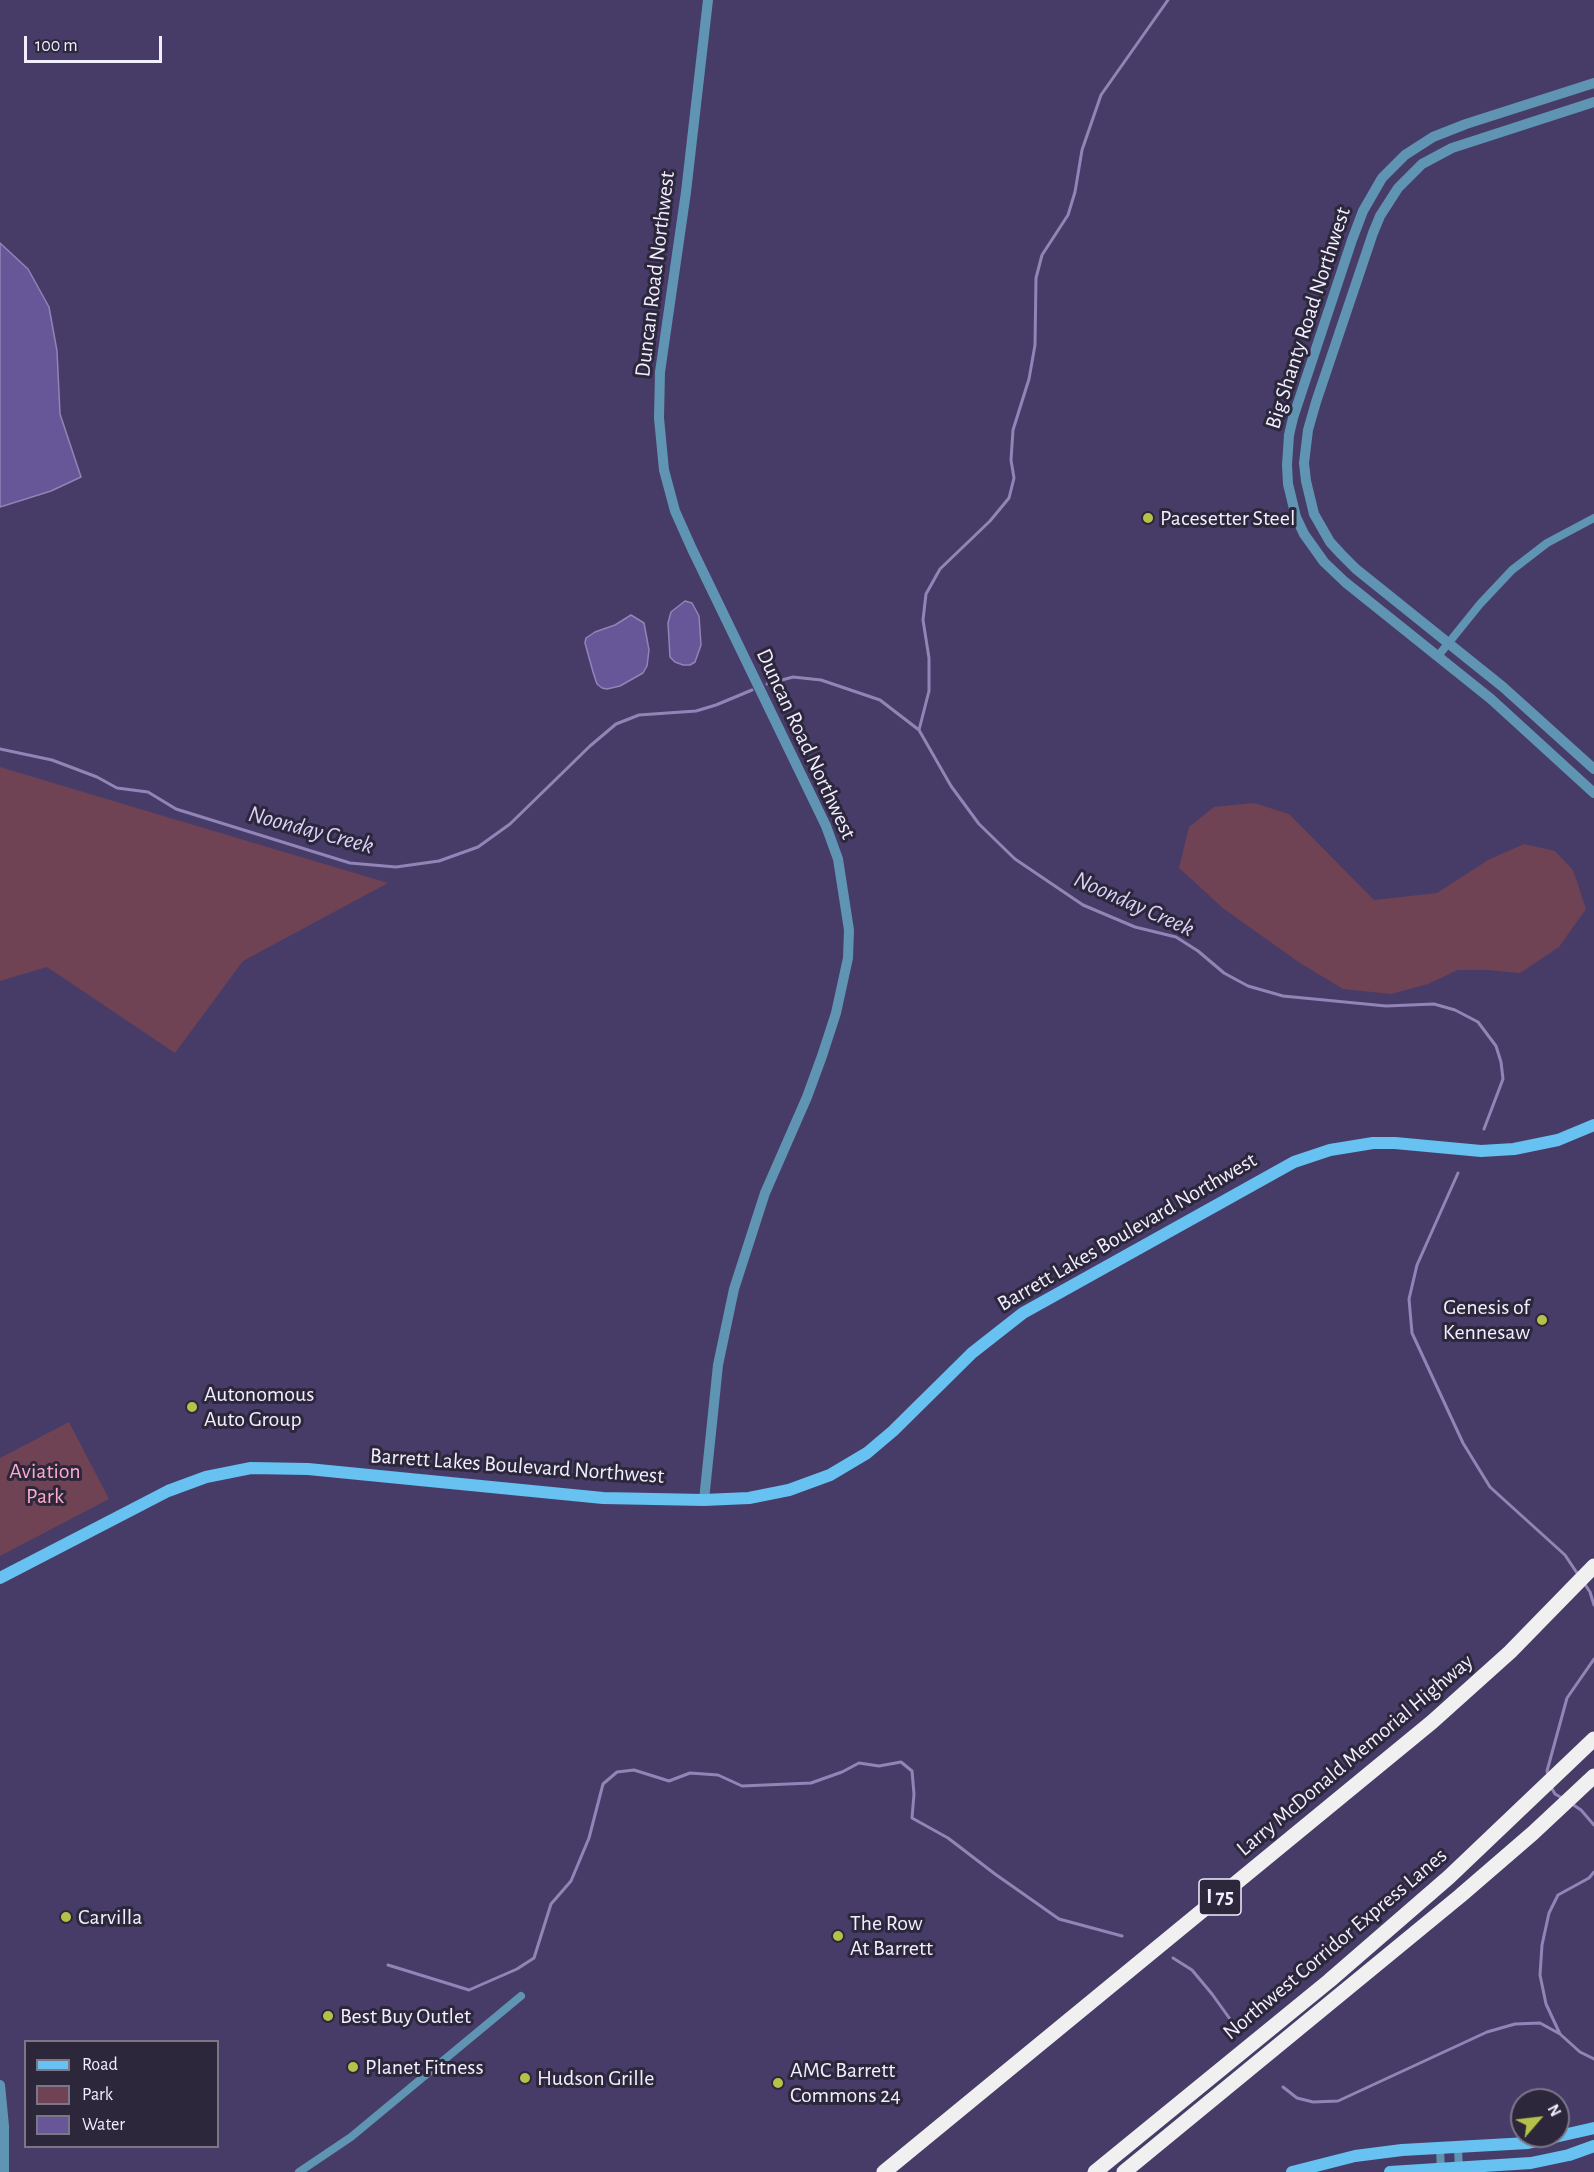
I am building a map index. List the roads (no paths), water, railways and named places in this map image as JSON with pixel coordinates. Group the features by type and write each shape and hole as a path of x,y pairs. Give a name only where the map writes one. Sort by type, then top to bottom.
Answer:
{"highway":[{"name":"Larry McDonald Memorial Highway","path":"884,2172 1398,1751 1472,1687 1549,1614 1594,1566"},
{"path":"1512,1818 1594,1728"},
{"name":"Northwest Corridor Express Lanes","path":"1095,2172 1329,1981 1449,1877 1594,1739"},
{"path":"1124,2172 1451,1904 1594,1776"}],"main road":[{"name":"Barrett Lakes Boulevard Northwest","path":"0,1578 174,1488 217,1474 251,1468 308,1469 603,1498 704,1500 767,1495 815,1482 843,1468 881,1443 972,1353 1023,1313 1264,1178 1305,1158 1345,1146 1373,1143 1404,1143 1481,1150 1514,1149 1558,1140 1594,1125"},
{"path":"1292,2172 1355,2156 1528,2143 1594,2128"},
{"path":"1390,2172 1459,2170 1531,2163 1569,2155 1594,2146"}],"street":[{"name":"Duncan Road Northwest","path":"704,1500 718,1365 734,1288 765,1193 807,1097 836,1013 848,958 849,930 838,859 826,826 692,549 675,511 664,470 659,418 660,372 687,180 708,0"},
{"name":"Big Shanty Road Northwest","path":"1594,83 1450,130 1418,146 1394,165 1373,191 1357,224 1293,418 1287,450 1288,484 1296,517 1304,534 1324,562 1345,582 1491,699 1594,793"},
{"name":"Big Shanty Road Northwest","path":"1594,102 1452,148 1422,164 1398,188 1380,216 1373,233 1308,430 1305,447 1306,481 1314,514 1330,542 1356,569 1510,693 1594,770"},
{"path":"1438,656 1512,570 1547,543 1594,518"},
{"path":"299,2172 351,2137 521,1996"},
{"path":"0,2085 4,2126 4,2172"},
{"path":"1458,2147 1459,2170"},
{"path":"1440,2148 1441,2170"}],"water":[{"path":"0,243 28,269 49,307 57,351 60,414 81,477 51,491 0,507"},
{"path":"685,601 692,603 699,616 701,645 695,662 690,665 675,662 670,657 668,623 671,612"},
{"path":"631,615 644,623 649,650 647,666 643,673 620,686 602,688 597,684 593,672 585,643 586,638"}],"waterway":[{"path":"919,730 929,691 929,658 923,620 926,594 940,569 990,521 1009,498 1014,478 1011,460 1013,430 1029,379 1035,345 1036,278 1042,255 1068,215 1075,192 1082,150 1101,95 1168,0"},
{"name":"Noonday Creek","path":"767,684 793,677 821,680 880,700 919,730 951,786 979,824 1015,859 1083,905 1135,927 1176,937 1198,951 1224,973 1248,986 1283,996 1386,1006 1434,1004 1455,1010 1478,1022 1496,1046 1503,1079 1484,1129"},
{"name":"Noonday Creek","path":"0,749 52,760 97,777 117,788 148,792 176,809 350,863 396,867 439,861 478,847 510,824 590,746 616,724 639,715 696,711 752,690"},
{"name":"Noonday Creek","path":"1458,1173 1417,1265 1409,1299 1412,1333 1463,1443 1490,1487 1565,1555 1579,1576"},
{"name":"Noonday Creek","path":"1584,1583 1594,1605"},
{"name":"Noonday Creek","path":"1548,1775 1547,1771 1567,1698 1594,1659"},
{"path":"388,1965 469,1990 517,1969 534,1958 551,1904 571,1881 589,1838 603,1784 617,1772 634,1770 669,1781 690,1773 718,1775 742,1786 811,1783 859,1763 879,1766 901,1762 912,1771 914,1794 912,1818 948,1838 1059,1919 1122,1936"},
{"name":"Noonday Creek","path":"1551,1787 1555,1794 1564,1799"},
{"name":"Noonday Creek","path":"1572,1804 1581,1810 1594,1825"},
{"name":"Noonday Creek","path":"1594,1872 1589,1878 1558,1895 1549,1913 1542,1945 1540,1975 1546,2004 1560,2034 1580,2052 1594,2059"},
{"path":"1173,1958 1192,1970 1240,2033"},
{"path":"1283,2087 1297,2098 1313,2102 1338,2101 1487,2032 1515,2024 1540,2023 1560,2034"}],"place":[{"name":"Pacesetter Steel","path":"1148,518"},
{"name":"Genesis of Kennesaw","path":"1542,1320"},
{"name":"Autonomous Auto Group","path":"192,1407"},
{"name":"Carvilla","path":"66,1917"},
{"name":"The Row At Barrett","path":"838,1936"},
{"name":"Best Buy Outlet","path":"328,2016"},
{"name":"Planet Fitness","path":"353,2067"},
{"name":"Hudson Grille","path":"525,2078"},
{"name":"AMC Barrett Commons 24","path":"778,2083"}],"park label":[{"name":"Aviation Park","path":"45,1484"}]}
